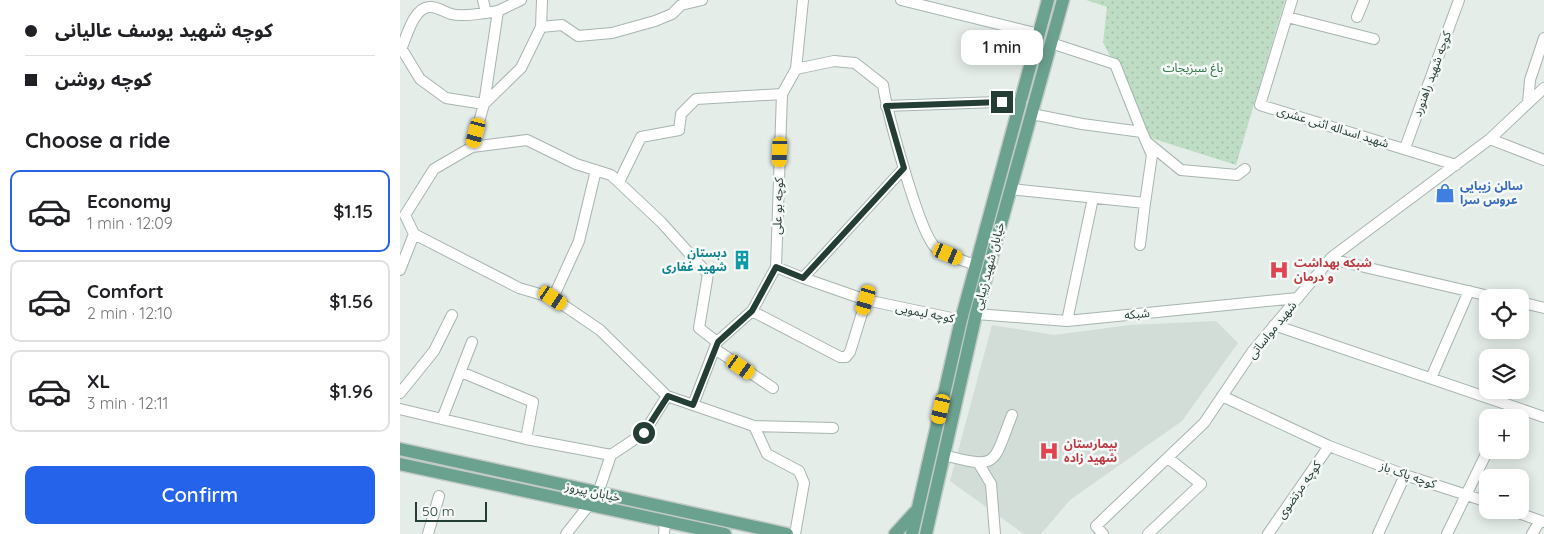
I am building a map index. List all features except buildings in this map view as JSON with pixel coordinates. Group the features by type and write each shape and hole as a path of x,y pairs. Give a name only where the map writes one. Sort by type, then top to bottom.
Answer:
{"main road":[{"name":"خیابان شهید زیبایی","path":"912,534 960,320 1022,101 1048,0"},
{"name":"خیابان شهید زیبایی","path":"926,534 976,314 1063,0"},
{"name":"خیابان پیروز","path":"400,450 787,534"},
{"name":"خیابان پیروز","path":"400,464 589,504 664,528 725,534"},
{"path":"896,534 911,518 919,505"},
{"path":"930,517 936,534"}],"street":[{"path":"483,0 486,13"},
{"path":"484,104 446,98 420,79 401,46 419,12 427,6 436,7 452,14 486,13 498,11 521,0"},
{"path":"484,104 521,68 541,27 542,0"},
{"path":"541,27 562,26 578,36 612,33 655,21 672,14 681,5 702,0"},
{"name":"کوچه بو علی","path":"776,267 782,94 796,69 803,0"},
{"path":"901,0 1038,34"},
{"path":"1292,0 1287,17 1374,39"},
{"path":"1358,17 1364,0"},
{"name":"کوچه شهید راهنورد","path":"1405,148 1459,0"},
{"path":"472,147 484,104 498,11"},
{"name":"شهید اسداله اثنی عشری","path":"1287,17 1260,105 1456,165"},
{"path":"1528,103 1530,80 1544,38"},
{"path":"1051,43 1114,64 1152,155 1144,203 1140,245"},
{"path":"796,69 834,61 855,63 883,85 886,106 921,222 935,248 975,265"},
{"name":"شهید مواساتی","path":"1103,534 1096,526 1204,423 1252,352 1330,259 1490,140 1544,88"},
{"path":"619,182 641,138 679,130 681,114 696,99 782,94"},
{"path":"886,106 1022,101"},
{"path":"1032,114 1082,124 1142,132"},
{"path":"772,388 716,345 699,328 708,274 661,222 611,175 576,164 527,140 472,147 434,169 402,215 414,234 519,288 553,298 600,330 668,396 754,426 833,428"},
{"path":"1490,140 1544,160"},
{"path":"1148,143 1182,170 1238,175 1244,169"},
{"path":"803,278 904,168"},
{"path":"553,298 579,240 596,170"},
{"path":"1010,189 1144,203"},
{"path":"1067,321 1093,198"},
{"path":"400,270 414,234"},
{"path":"1330,259 1479,293"},
{"path":"693,405 716,345 752,311 776,267"},
{"name":"کوچه لیمویی","path":"776,267 866,300 960,320"},
{"path":"1431,378 1469,291"},
{"name":"شبکه","path":"976,314 1067,321 1298,298"},
{"path":"752,311 840,357 846,357 850,352 866,300"},
{"path":"1529,304 1544,308"},
{"path":"400,393 434,351 452,315"},
{"path":"1274,325 1544,417"},
{"path":"442,419 472,342"},
{"path":"461,372 533,402 526,439"},
{"path":"598,493 611,456 644,433 668,396"},
{"name":"کوچه پاک باز","path":"1222,396 1329,446 1405,475 1479,499"},
{"path":"400,409 526,439 611,456"},
{"path":"943,455 979,464 988,462 996,455 1012,415"},
{"path":"754,426 759,441 767,454 799,471 804,483 795,534"},
{"name":"کوچه مرتضوی","path":"1268,534 1329,446"},
{"path":"1148,534 1200,484 1168,458"},
{"path":"1447,534 1483,459"},
{"path":"979,464 991,484 995,534"},
{"path":"1378,534 1405,475"},
{"path":"428,534 439,496"},
{"path":"566,534 589,504"},
{"path":"1529,517 1542,521 1532,534"}],"shaded area":[{"name":"بیمارستان شهید زاده","path":"1216,321 1238,343 1182,421 1070,500 1041,534 1024,534 950,481 992,325 1054,335 1130,325"}],"green space":[{"name":"باغ سبزیجات","path":"1086,0 1285,0 1236,165 1151,138 1103,42 1107,7"}],"place":[{"name":"سالن زیبایی عروس سرا","path":"1445,193"},
{"name":"دبستان شهید غفاری","path":"742,260"},
{"name":"شبکه بهداشت و درمان","path":"1279,270"},
{"name":"بیمارستان شهید زاده","path":"1049,451"}],"route":[{"path":"644,433 668,396 693,405 718,342 752,311 776,267 803,278 904,168 886,106 1002,102"}]}
